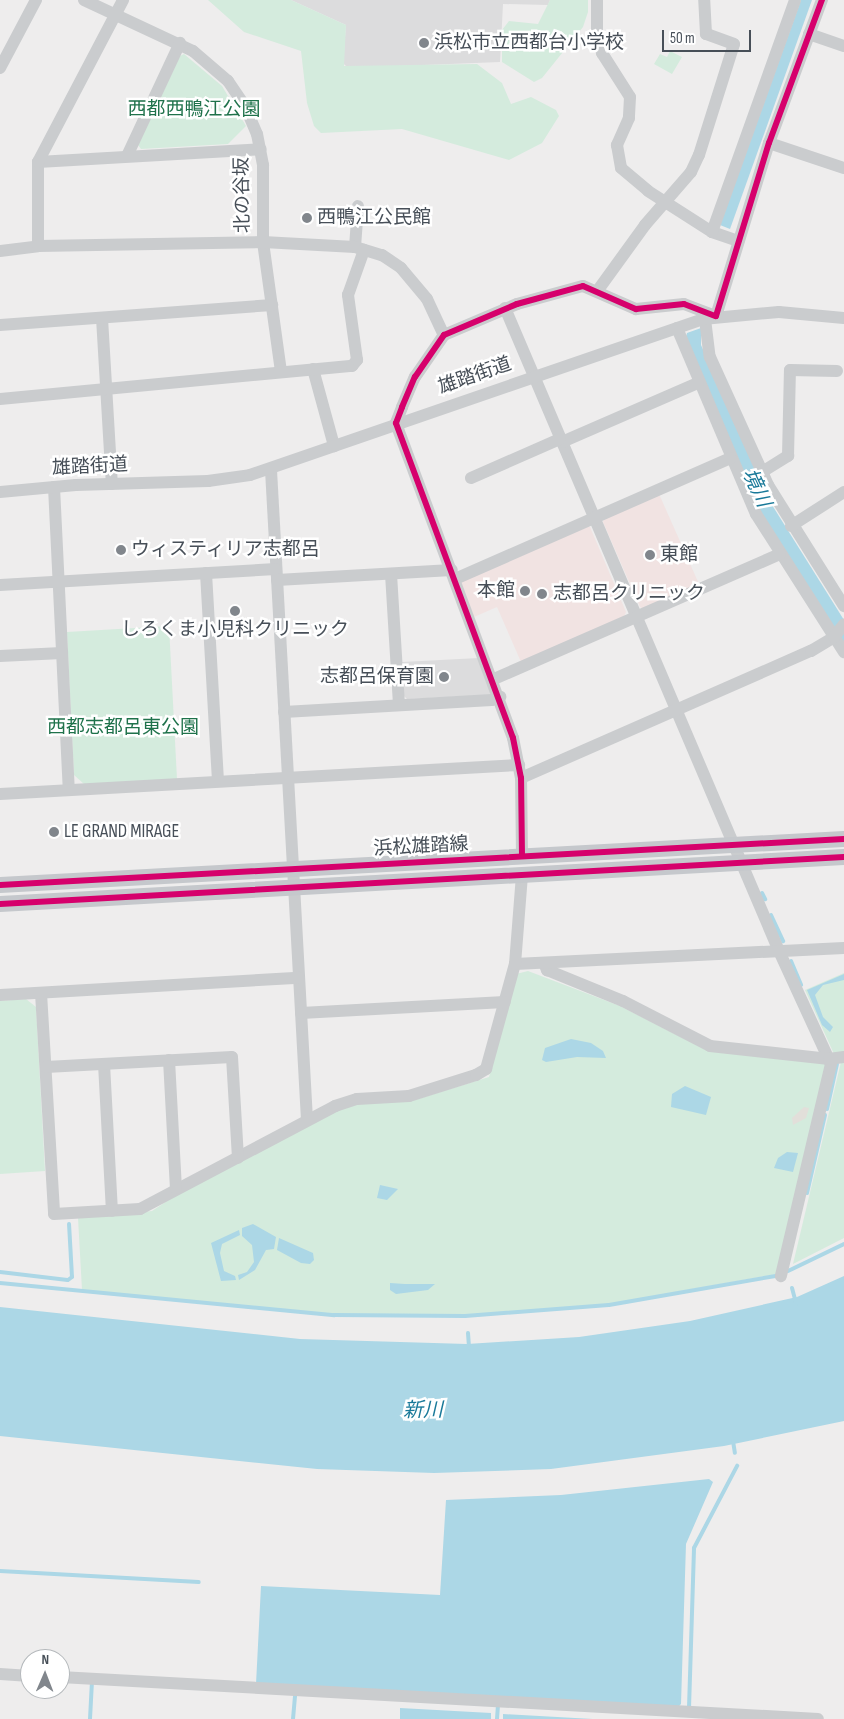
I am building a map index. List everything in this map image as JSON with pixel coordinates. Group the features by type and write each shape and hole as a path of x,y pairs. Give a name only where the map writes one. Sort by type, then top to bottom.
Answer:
{"main road":[{"name":"浜松雄踏線","path":"0,885 844,839"},
{"name":"浜松雄踏線","path":"0,904 844,857"}],"street":[{"path":"0,68 36,0"},
{"name":"北の谷坂","path":"84,0 180,43 206,59 237,93 252,120 261,149 263,242 281,372"},
{"path":"38,246 38,162 123,0"},
{"path":"597,0 601,48 630,97 630,118 616,145 618,161 633,181 712,232 738,241"},
{"path":"598,290 664,201 696,164 734,44 706,34 704,0"},
{"path":"712,232 795,0"},
{"path":"822,0 769,144 738,241 708,318 710,357 762,472 791,526 844,606"},
{"path":"809,34 844,46"},
{"path":"127,156 180,43"},
{"path":"769,144 844,168"},
{"path":"38,162 261,149"},
{"path":"0,399 352,366 357,360 348,295 360,248 358,206"},
{"path":"0,251 38,246 263,242 360,248 382,255 400,268 427,299 444,335"},
{"path":"522,856 521,778 519,764 500,697 396,424 415,377 444,335 505,308 578,287 598,290 636,309 684,304 708,318"},
{"path":"0,325 272,305"},
{"path":"505,308 635,617 779,951 831,1064 781,1276"},
{"name":"雄踏街道","path":"0,492 54,487 208,481 271,470 534,376 708,318 779,312 844,318"},
{"path":"102,318 112,484"},
{"path":"683,326 698,383 756,514 844,652"},
{"path":"313,369 334,446"},
{"path":"762,472 788,456 790,370 838,371"},
{"path":"470,478 698,383"},
{"path":"0,585 206,573 276,575 454,574 593,518 731,458"},
{"path":"271,470 307,1119"},
{"path":"54,487 69,790"},
{"path":"791,526 844,492"},
{"path":"494,679 780,554"},
{"path":"206,573 218,782"},
{"path":"391,574 398,705"},
{"path":"521,778 811,651 835,636 844,624"},
{"path":"0,656 62,653"},
{"path":"284,712 492,700 500,697"},
{"path":"0,794 519,764"},
{"path":"41,992 54,1214 112,1211 150,1206 176,1188 238,1158 307,1119 346,1101 409,1096 481,1073 489,1064 515,964 522,875"},
{"path":"515,964 844,948"},
{"path":"544,963 547,970 622,1001 710,1046 829,1059 844,1057"},
{"path":"0,995 299,978"},
{"path":"301,1013 505,1002"},
{"path":"46,1067 232,1057 238,1158"},
{"path":"169,1060 176,1188"},
{"path":"104,1064 112,1211"},
{"path":"0,1674 20,1675"},
{"path":"70,1678 818,1719"}],"shaded area":[{"name":"浜松市立西都台小学校","path":"291,0 550,0 548,5 503,4 500,62 348,68 343,63 346,25"},
{"name":"志都呂クリニック","path":"659,494 699,584 643,609 640,607 603,522 604,518"},
{"name":"志都呂クリニック","path":"586,526 590,527 626,612 624,617 521,662 497,607 474,617 461,581"},
{"name":"志都呂保育園","path":"479,658 492,691 489,695 407,699 404,696 402,662"}],"green space":[{"path":"208,0 291,0 346,25 344,66 477,64 502,83 511,104 531,97 556,110 559,116 542,143 509,160 402,129 321,133 314,126 307,103 301,51 244,32"},
{"path":"550,0 588,0 588,12 583,27 542,78 534,82 502,62 502,30 509,21 538,24"},
{"path":"670,51 682,57 672,74 654,64 660,54 667,57"},
{"name":"西都西鴨江公園","path":"184,54 222,86 246,126 228,144 141,149 138,145 180,56"},
{"name":"西都志都呂東公園","path":"169,626 177,779 84,784 74,775 67,632"},
{"path":"528,971 620,1006 708,1051 827,1064 777,1274 609,1304 465,1315 334,1314 82,1290 78,1218 152,1211 179,1193 337,1110 358,1104 418,1099 489,1077 516,974"},
{"path":"844,973 844,1053 834,1054 805,990"},
{"path":"26,999 36,1007 45,1171 0,1174 0,1001"},
{"path":"844,1061 844,1238 793,1264 841,1062"}],"sand":[{"path":"804,1107 809,1108 806,1118 793,1125 792,1118"}],"water":[{"path":"801,0 812,0 730,229 720,225"},
{"name":"境川","path":"701,328 701,345 772,505 844,620 844,645 769,530 685,340 687,333"},
{"path":"844,974 844,980 823,985 815,995 823,1017 833,1027 830,1032 822,1025 807,990"},
{"path":"571,1039 591,1043 603,1051 606,1058 577,1057 546,1062 542,1060 545,1048"},
{"path":"685,1086 711,1097 706,1115 671,1107 672,1094"},
{"path":"787,1152 798,1153 793,1172 774,1168 778,1158"},
{"path":"380,1185 398,1189 387,1200 377,1198"},
{"path":"253,1224 276,1237 274,1249 266,1250 255,1270 239,1280 238,1275 247,1272 254,1262 252,1245 242,1236 242,1228"},
{"path":"239,1230 240,1235 222,1244 220,1253 224,1271 235,1276 236,1280 221,1281 211,1243"},
{"path":"279,1238 313,1253 314,1260 310,1264 301,1263 277,1250"},
{"name":"新川","path":"844,1276 844,1421 724,1446 551,1469 434,1473 317,1469 0,1436 0,1307 300,1339 467,1344 579,1337 690,1321 797,1297"},
{"path":"390,1283 435,1284 428,1290 396,1294 390,1290"},
{"path":"709,1479 713,1482 686,1544 681,1704 678,1707 256,1684 261,1586 440,1595 446,1500 561,1495"},
{"path":"400,1708 491,1713 491,1719 400,1719"},
{"path":"503,1714 593,1719 503,1719"}],"waterway":[{"path":"762,893 765,899"},
{"path":"771,915 783,941"},
{"path":"791,961 801,985"},
{"path":"827,1109 837,1064"},
{"path":"807,1193 825,1115"},
{"path":"0,1272 68,1280 72,1277 69,1224"},
{"path":"788,1271 844,1244"},
{"path":"0,1283 334,1315 465,1316 609,1305 775,1276"},
{"path":"792,1288 796,1303"},
{"path":"468,1333 469,1348"},
{"path":"733,1441 735,1453"},
{"path":"689,1708 694,1548 737,1466"},
{"path":"0,1571 199,1582"},
{"path":"90,1719 92,1683"},
{"path":"293,1719 295,1695"},
{"path":"497,1719 498,1706"}],"cycle path":[{"path":"522,856 521,778 513,738 396,423 415,377 444,335 517,304 583,286 636,309 684,304 716,316 769,143 822,0"},
{"path":"0,885 844,839"},
{"path":"0,904 844,857"}],"place":[{"name":"浜松市立西都台小学校","path":"424,43"},
{"name":"西鴨江公民館","path":"307,218"},
{"name":"ウィスティリア志都呂","path":"121,550"},
{"name":"東館","path":"650,555"},
{"name":"本館","path":"525,591"},
{"name":"志都呂クリニック","path":"542,594"},
{"name":"しろくま小児科クリニック","path":"235,611"},
{"name":"志都呂保育園","path":"444,677"},
{"name":"LE GRAND MIRAGE","path":"54,832"}]}
